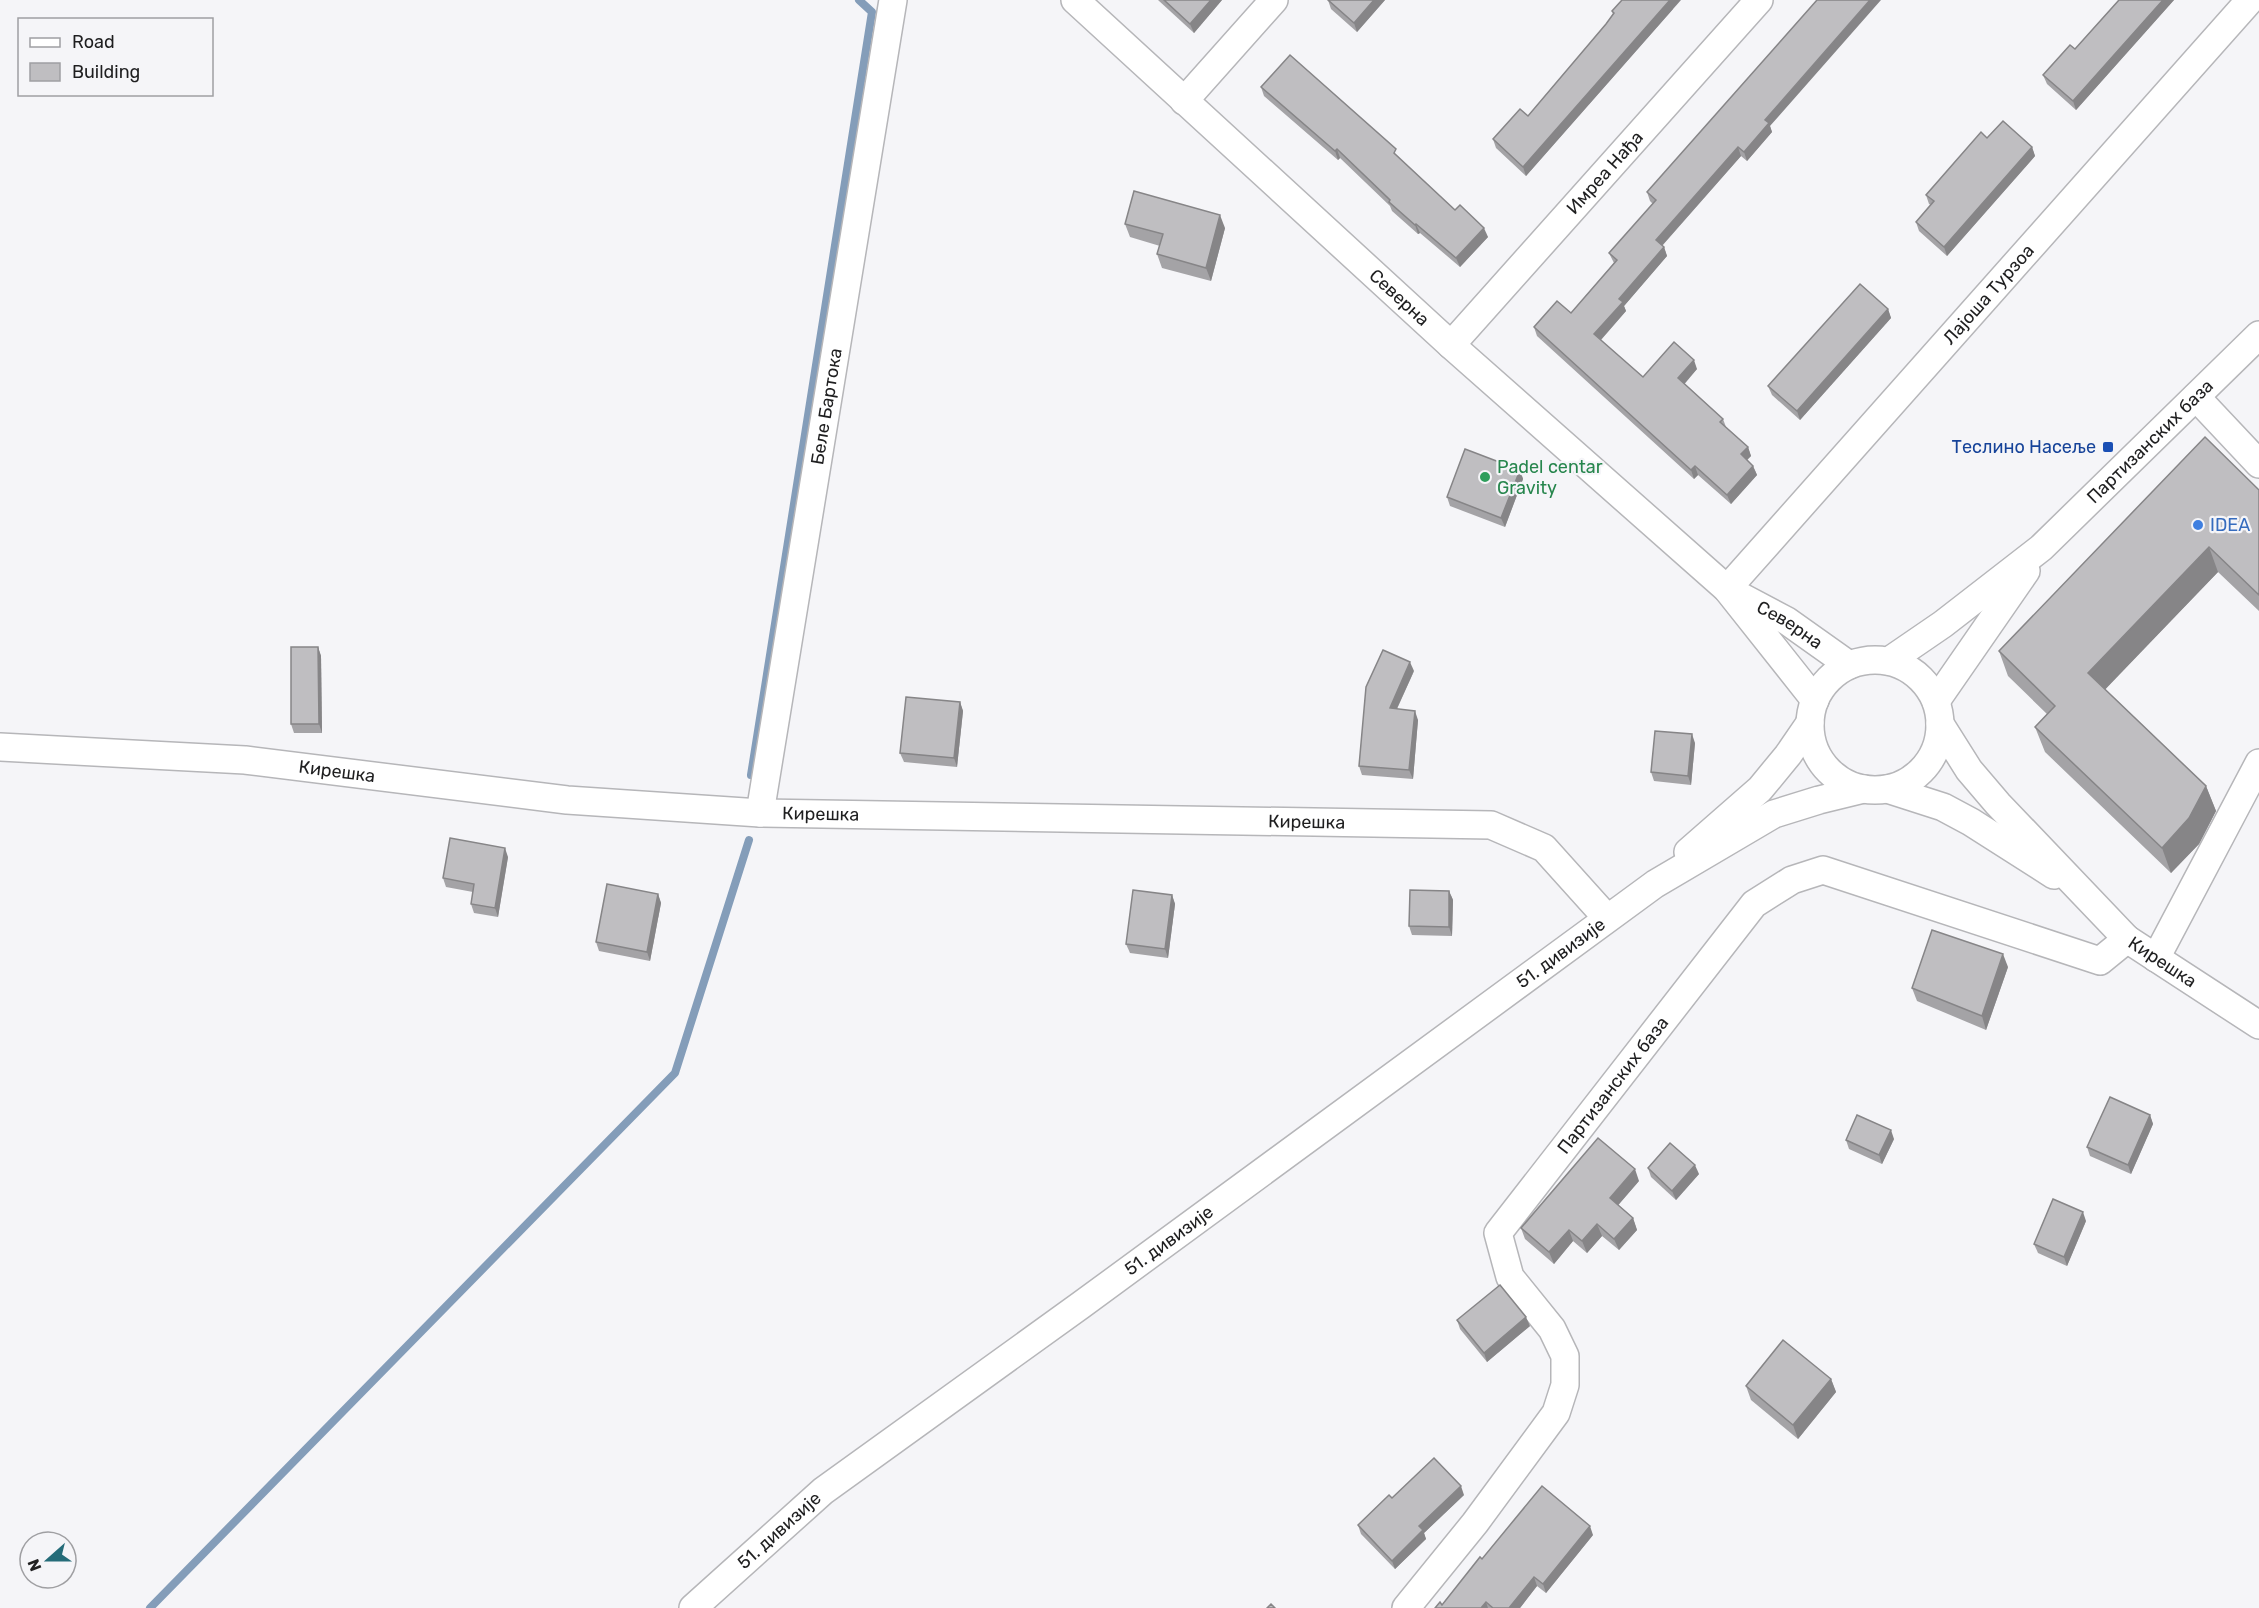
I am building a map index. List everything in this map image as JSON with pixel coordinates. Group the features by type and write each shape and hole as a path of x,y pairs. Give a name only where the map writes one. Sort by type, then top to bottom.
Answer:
{"street":[{"name":"Беле Бартока","path":"760,813 893,0"},
{"name":"Северна","path":"1075,0 1451,345 1727,589 1813,711"},
{"path":"1184,100 1274,0"},
{"name":"Имреа Нађа","path":"1451,345 1759,0"},
{"name":"Лајоша Турзоа","path":"1727,589 2250,0"},
{"name":"Партизанских база","path":"1889,661 1943,624 2041,548 2259,336"},
{"path":"2196,397 2259,464"},
{"name":"Партизанских база","path":"1938,712 2041,548"},
{"name":"Северна","path":"1727,589 1787,621 1849,665"},
{"path":"1862,661 1889,661 1902,665 1918,676 1930,690 1938,712 1936,746 1925,766 1908,781 1875,789 1842,781 1825,766 1814,746 1813,711 1828,679 1849,665 1862,661"},
{"name":"51. дивизије","path":"1655,884 1702,838 1760,789 1788,755 1813,711"},
{"name":"Кирешка","path":"1938,712 1976,778 2076,888 2127,939 2259,1025"},
{"name":"Кирешка","path":"0,747 245,760 567,800 760,813 1491,825 1544,848 1607,918"},
{"path":"2156,958 2259,763"},
{"name":"Кирешка","path":"1875,789 1943,807 2076,888"},
{"name":"51. дивизије","path":"693,1608 823,1491 1081,1305 1655,884 1774,814 1819,800 1875,789"},
{"name":"Партизанских база","path":"1406,1608 1476,1523 1556,1413 1565,1385 1565,1356 1552,1329 1510,1277 1498,1233 1754,903 1792,880 1823,870 2100,961 2127,939"}],"building":[{"path":"1164,0 1211,0 1190,24"},
{"path":"1328,0 1374,0 1354,23"},
{"path":"1622,0 1670,0 1523,167 1493,139 1520,109 1528,116 1606,24 1614,13 1612,11"},
{"path":"1817,0 1870,0 1765,120 1769,123 1744,152 1738,147 1656,240 1664,247 1619,299 1623,302 1594,334 1643,377 1674,342 1694,360 1678,378 1723,419 1720,422 1748,447 1741,454 1753,466 1727,495 1695,466 1691,470 1534,327 1557,301 1571,313 1617,260 1609,253 1656,200 1647,192"},
{"path":"2119,0 2163,0 2073,101 2043,75 2070,45 2075,49"},
{"path":"1290,55 1396,149 1394,153 1455,210 1460,205 1484,228 1456,258 1389,202 1390,200 1337,149 1335,151 1261,87"},
{"path":"2003,121 2032,147 1944,247 1916,222 1934,201 1926,195 1981,132 1987,138"},
{"path":"1134,191 1220,215 1206,268 1157,254 1163,234 1125,224"},
{"path":"1860,284 1888,309 1797,411 1768,386"},
{"path":"2205,437 2259,490 2259,595 2209,547 2088,673 2206,786 2189,818 2162,848 2035,727 2055,706 1999,651"},
{"path":"1465,449 1520,470 1501,518 1447,497"},
{"path":"291,647 318,647 319,724 291,724"},
{"path":"1383,650 1410,662 1390,708 1415,711 1409,770 1359,766 1366,687"},
{"path":"906,697 960,702 954,758 900,753"},
{"path":"1655,731 1692,734 1688,776 1651,772"},
{"path":"450,838 505,848 495,908 471,904 474,884 443,878"},
{"path":"607,884 658,894 647,952 596,942"},
{"path":"1133,890 1172,895 1165,949 1126,944"},
{"path":"1410,890 1449,891 1449,927 1409,926"},
{"path":"1932,930 2003,954 1982,1016 1912,988"},
{"path":"2110,1097 2150,1115 2128,1165 2087,1147"},
{"path":"1857,1115 1891,1130 1879,1155 1846,1140"},
{"path":"1598,1138 1635,1169 1610,1198 1633,1218 1614,1239 1597,1224 1582,1241 1569,1230 1549,1252 1521,1228"},
{"path":"1670,1143 1695,1165 1672,1191 1648,1168"},
{"path":"2053,1199 2083,1212 2064,1257 2034,1244"},
{"path":"1500,1285 1526,1317 1484,1353 1457,1320"},
{"path":"1783,1340 1831,1379 1793,1425 1746,1386"},
{"path":"1434,1458 1461,1486 1419,1526 1423,1530 1392,1561 1358,1525 1389,1495 1392,1498"},
{"path":"1542,1486 1590,1526 1543,1584 1534,1577 1509,1608 1493,1608 1486,1602 1481,1608 1435,1608 1440,1602 1442,1605"}],"waterway":[{"path":"751,775 872,12 859,0"},
{"path":"150,1608 675,1073 749,840"}],"place":[{"name":"Теслино Насеље","path":"2108,447"},
{"name":"Padel centar Gravity","path":"1485,477"},
{"name":"IDEA","path":"2198,525"}]}
